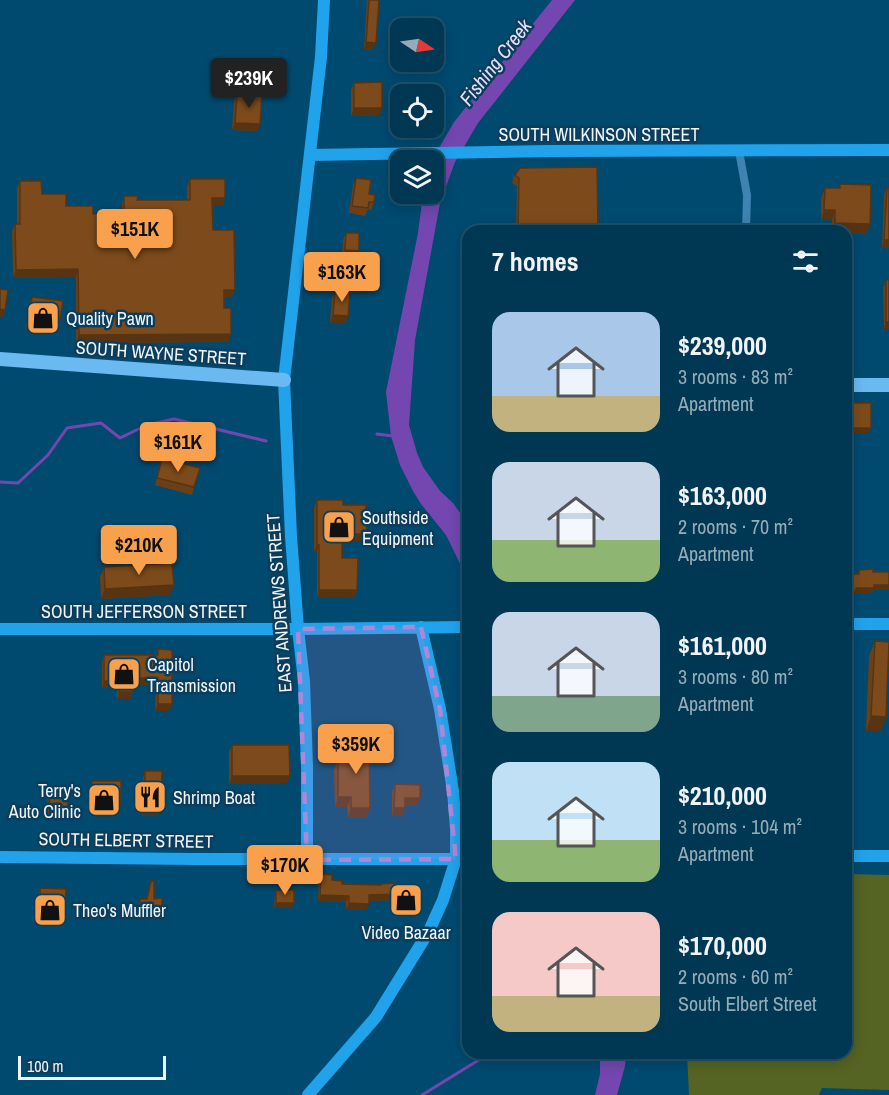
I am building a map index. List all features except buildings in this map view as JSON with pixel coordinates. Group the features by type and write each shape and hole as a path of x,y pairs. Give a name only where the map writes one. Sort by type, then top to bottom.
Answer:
{"main road":[{"name":"SOUTH WAYNE STREET","path":"2,362 284,380"},
{"path":"852,385 889,385"}],"street":[{"name":"EAST ANDREWS STREET","path":"308,860 305,702 291,536 284,380 321,57 324,0"},
{"name":"SOUTH WILKINSON STREET","path":"310,155 889,150"},
{"path":"740,152 747,195 746,225"},
{"path":"852,624 889,624"},
{"path":"308,1095 376,1017 429,931 462,859 440,709 422,627"},
{"name":"SOUTH JEFFERSON STREET","path":"0,629 462,627"},
{"path":"852,856 889,856"},
{"name":"SOUTH ELBERT STREET","path":"0,857 462,859"}],"highlighted area":[{"path":"421,627 440,709 456,859 307,860 298,629"}],"green space":[{"path":"852,874 889,875 889,1090 822,1088 819,1095 689,1095 687,1059 852,1059"}],"shaded area":[{"path":"552,0 575,0 478,123 455,162 444,192 444,150 438,150 454,122"},
{"path":"422,204 440,204 415,340 409,425 423,467 462,516 462,568 446,535 413,491 400,465 391,436 386,392"},
{"path":"600,1059 626,1059 617,1095 595,1095 600,1074"}],"waterway":[{"path":"0,482 18,483 48,455 67,428 101,423 120,438 147,425 174,419 266,441"},
{"path":"377,434 393,436"},
{"path":"422,1095 480,1059"}],"place":[{"name":"Quality Pawn","path":"43,318"},
{"name":"Southside Equipment","path":"339,527"},
{"name":"Capitol Transmission","path":"124,674"},
{"name":"Shrimp Boat","path":"150,797"},
{"name":"Terry's Auto Clinic","path":"104,800"},
{"name":"Video Bazaar","path":"406,900"},
{"name":"Theo's Muffler","path":"50,910"}],"water label":[{"name":"Fishing Creek","path":"495,62"}]}
